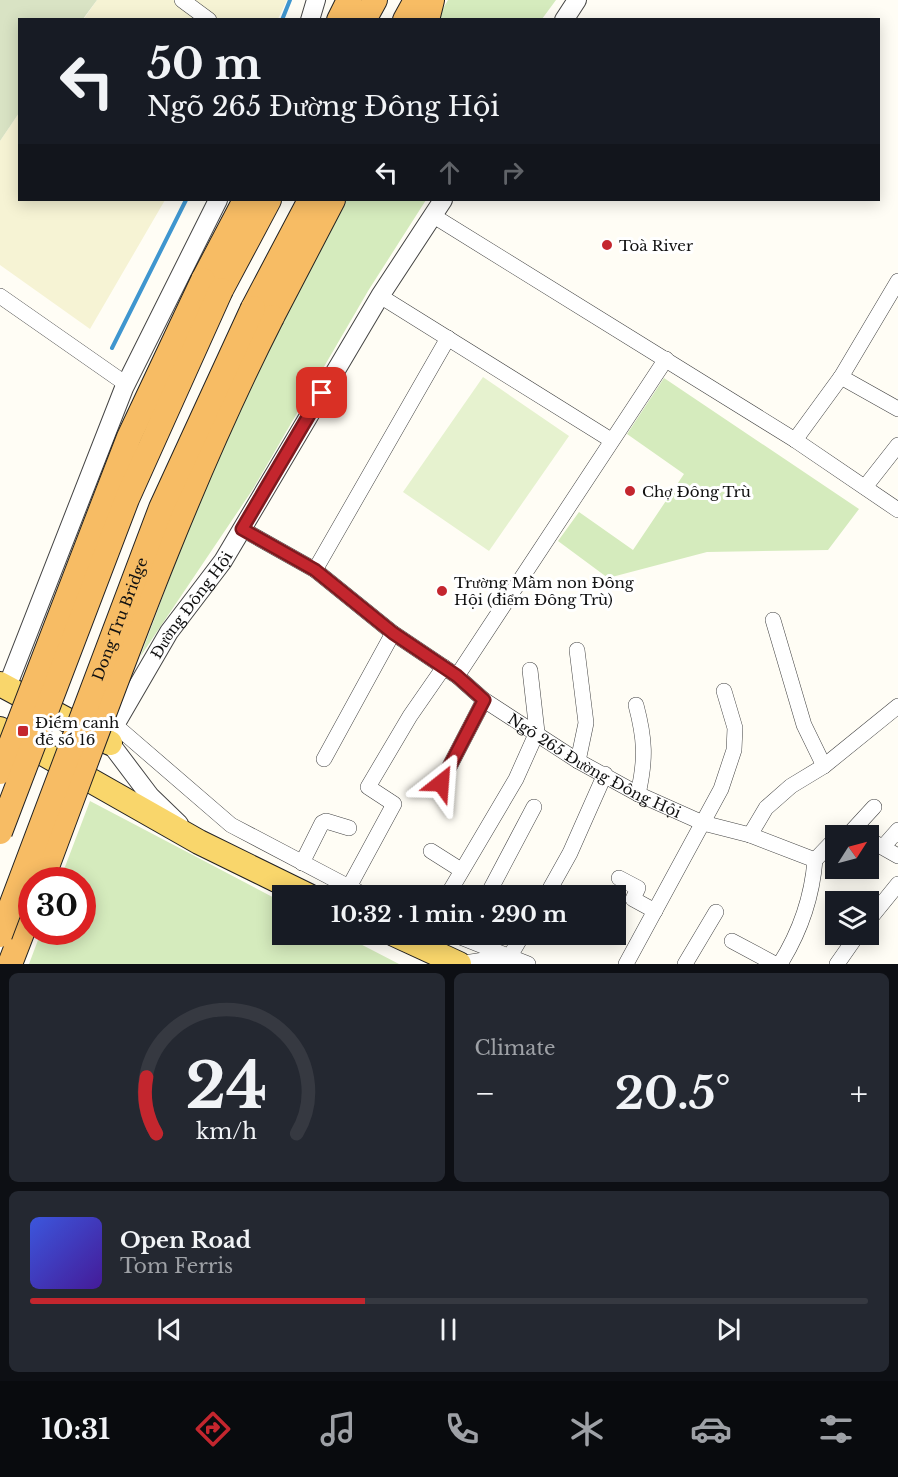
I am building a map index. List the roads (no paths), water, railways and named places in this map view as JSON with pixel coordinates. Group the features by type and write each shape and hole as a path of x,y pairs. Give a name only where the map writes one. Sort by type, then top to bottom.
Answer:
{"highway":[{"path":"340,18 349,0"},
{"path":"365,18 375,0"},
{"path":"406,18 416,0"},
{"path":"428,18 432,0"},
{"path":"0,832 127,499 245,201"},
{"path":"0,772 129,437 212,285 268,201"},
{"path":"262,313 310,201"},
{"path":"262,313 332,201"},
{"name":"Dong Tru Bridge","path":"47,867 180,516 241,377 262,313"},
{"name":"Dong Tru Bridge","path":"0,935 161,508 262,313"},
{"path":"10,964 18,944"}],"main road":[{"path":"4,686 112,734"},
{"path":"0,729 199,842 287,885"},
{"path":"417,945 458,964"}],"street":[{"path":"182,0 206,18"},
{"path":"311,18 316,0"},
{"path":"565,18 577,0"},
{"path":"4,686 126,384 218,201"},
{"path":"438,207 898,510"},
{"name":"Đường Đông Hội","path":"112,734 169,632 223,561 380,296 438,207"},
{"path":"795,440 841,377 898,281"},
{"path":"0,296 126,384"},
{"path":"380,296 611,440"},
{"path":"315,570 448,338"},
{"path":"350,885 393,804 368,787 410,716 451,672 666,359"},
{"path":"841,377 898,409"},
{"path":"865,488 898,446"},
{"name":"Ngõ 265 Đường Đông Hội","path":"242,529 315,570 393,633 451,672 484,700 578,760 638,794 703,823 750,836 815,860"},
{"path":"772,620 804,725 825,766"},
{"path":"324,759 393,633"},
{"path":"577,650 586,723 578,760"},
{"path":"453,885 516,779 537,732 530,670"},
{"path":"626,964 721,789 734,750 735,728 724,691"},
{"path":"441,783 484,700"},
{"path":"636,705 645,739 644,771 638,794"},
{"path":"750,836 766,808 791,786 825,766 898,706"},
{"path":"112,734 150,796 199,842"},
{"path":"112,734 231,825 345,885"},
{"path":"552,885 570,853 605,774"},
{"path":"493,885 534,807"},
{"path":"859,825 874,807"},
{"path":"302,863 322,823 326,820 349,828"},
{"path":"884,847 898,830"},
{"path":"879,844 898,856"},
{"path":"732,941 778,964 798,934 813,886 815,860 825,850"},
{"path":"430,851 461,870"},
{"path":"619,878 638,888 633,899 655,911"},
{"path":"879,907 898,884"},
{"path":"685,964 716,912"},
{"path":"482,945 528,964"},
{"path":"510,956 516,945"},
{"path":"837,964 850,945"},
{"path":"458,964 510,956"}],"waterway":[{"path":"283,18 290,0"},
{"path":"112,348 186,201"}],"place":[{"name":"Toà River","path":"607,245"},
{"name":"Chợ Đông Trù","path":"630,491"},
{"name":"Trường Mầm non Đông Hội (điểm Đông Trù)","path":"442,591"},
{"name":"Điếm canh đê số 16","path":"23,731"}]}
